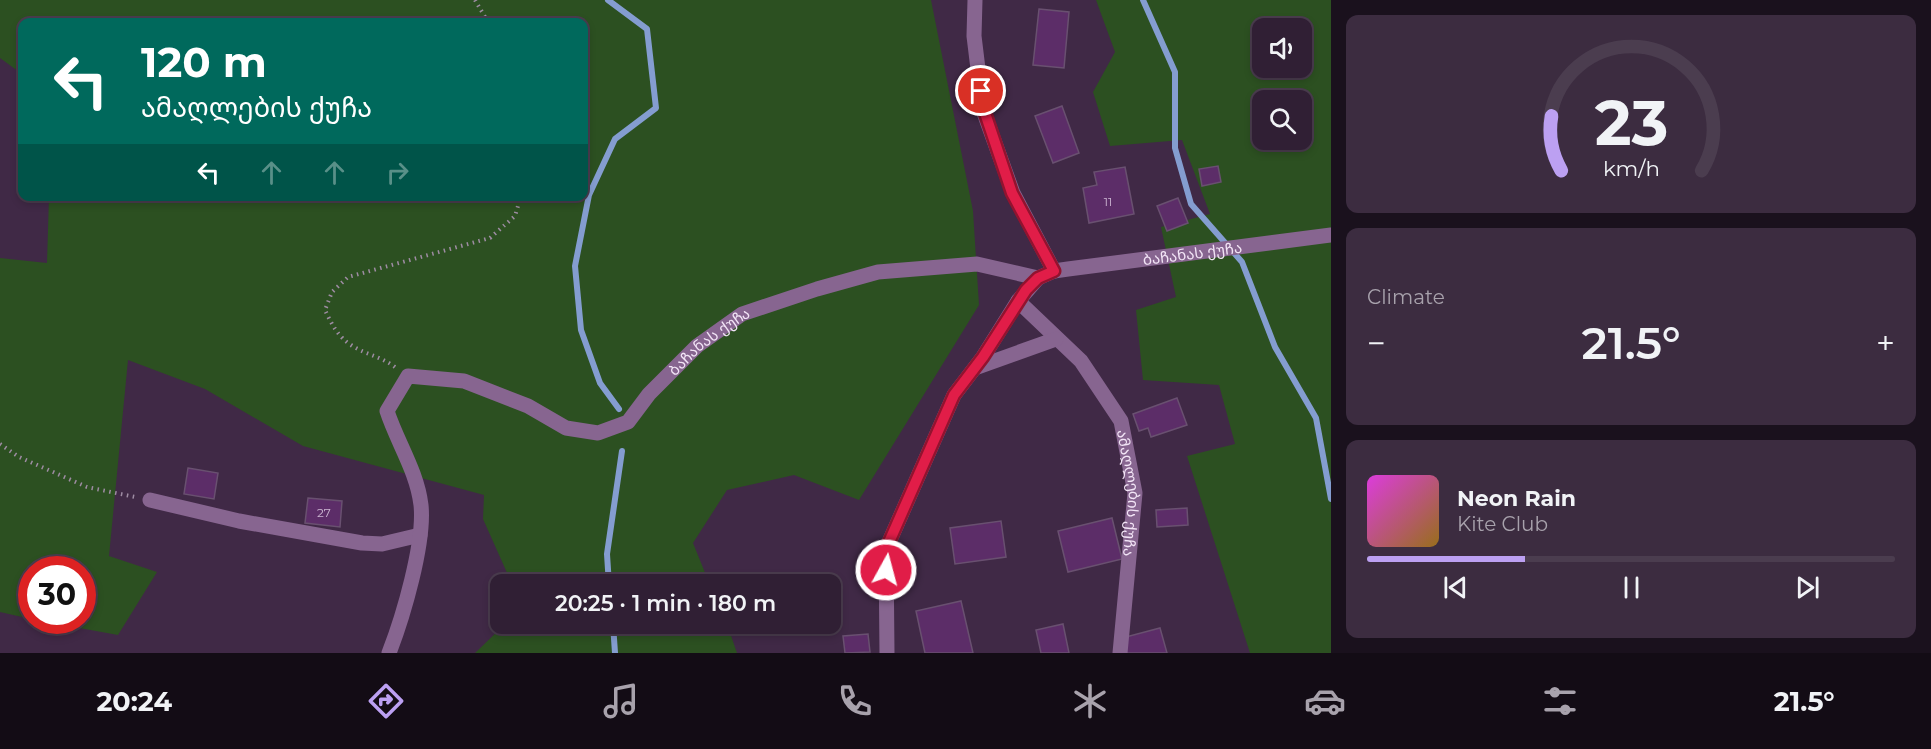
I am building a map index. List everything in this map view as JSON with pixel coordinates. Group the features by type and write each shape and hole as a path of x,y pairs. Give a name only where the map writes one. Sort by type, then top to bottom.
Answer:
{"street":[{"path":"975,0 975,36 984,110 1012,193 1054,271"},
{"name":"ბაჩანას ქუჩა","path":"408,376 464,381 528,406 566,428 598,433 627,423 649,394 697,346 742,314 816,289 878,272 977,264 1038,278 1054,271 1331,235"},
{"path":"887,653 886,549 954,395 974,369 1018,301 1038,278"},
{"name":"ამაღლების ქუჩა","path":"1018,301 1081,361 1121,421 1135,493 1120,653"},
{"path":"974,369 1056,339"},
{"path":"389,653 397,631 420,535 421,505 410,462 393,430 387,411 408,376"},
{"path":"150,500 238,521 362,543 382,544 420,535"}],"path":[{"path":"475,0 486,18"},
{"path":"408,376 383,358 351,345 333,327 326,310 332,292 348,277 490,238 515,216 520,201"},
{"path":"0,444 20,457 87,487 150,500"}],"green space":[{"path":"0,0 931,0 973,211 979,305 859,500 794,475 727,490 693,543 706,574 508,574 483,519 484,495 303,446 205,389 128,360 109,556 157,572 118,635 96,631 96,556 18,556 18,616 0,612 0,258 47,263 49,201 588,201 588,18 18,18 18,71 0,58"},
{"path":"1096,0 1331,0 1331,653 1250,653 1187,456 1235,444 1219,385 1143,380 1136,310 1176,297 1161,227 1210,214 1182,140 1110,146 1093,92 1115,52"},
{"path":"495,634 730,634 737,653 475,653"}],"building":[{"path":"1039,9 1069,12 1064,68 1033,65"},
{"path":"1062,106 1079,153 1053,163 1035,116"},
{"path":"1218,166 1221,182 1202,186 1199,169"},
{"path":"1125,167 1134,214 1089,223 1083,188 1097,185 1094,172"},
{"path":"1178,198 1188,223 1167,231 1157,206"},
{"path":"1177,398 1187,425 1151,437 1148,428 1139,431 1133,414"},
{"path":"188,468 218,473 214,499 184,494"},
{"path":"308,498 342,501 340,527 305,523"},
{"path":"1187,508 1188,525 1157,527 1156,510"},
{"path":"1112,518 1122,559 1068,572 1058,531"},
{"path":"1001,521 1006,557 955,564 950,528"},
{"path":"961,601 973,653 925,653 916,611"},
{"path":"1063,624 1069,653 1041,653 1036,630"},
{"path":"1160,628 1167,653 1126,653 1122,638"},
{"path":"868,634 870,652 845,653 843,636"}],"waterway":[{"path":"588,200 615,139 656,108 647,29 608,0"},
{"path":"1143,0 1175,72 1175,148 1191,204 1242,262 1275,347 1316,418 1331,499"},
{"path":"588,201 575,266 581,330 600,383 619,409"},
{"path":"608,574 607,554 622,451"},
{"path":"614,634 615,653"}],"route":[{"path":"886,570 886,549 954,395 983,357 1026,290 1038,278 1054,271 1012,193 984,110 981,91"}]}
